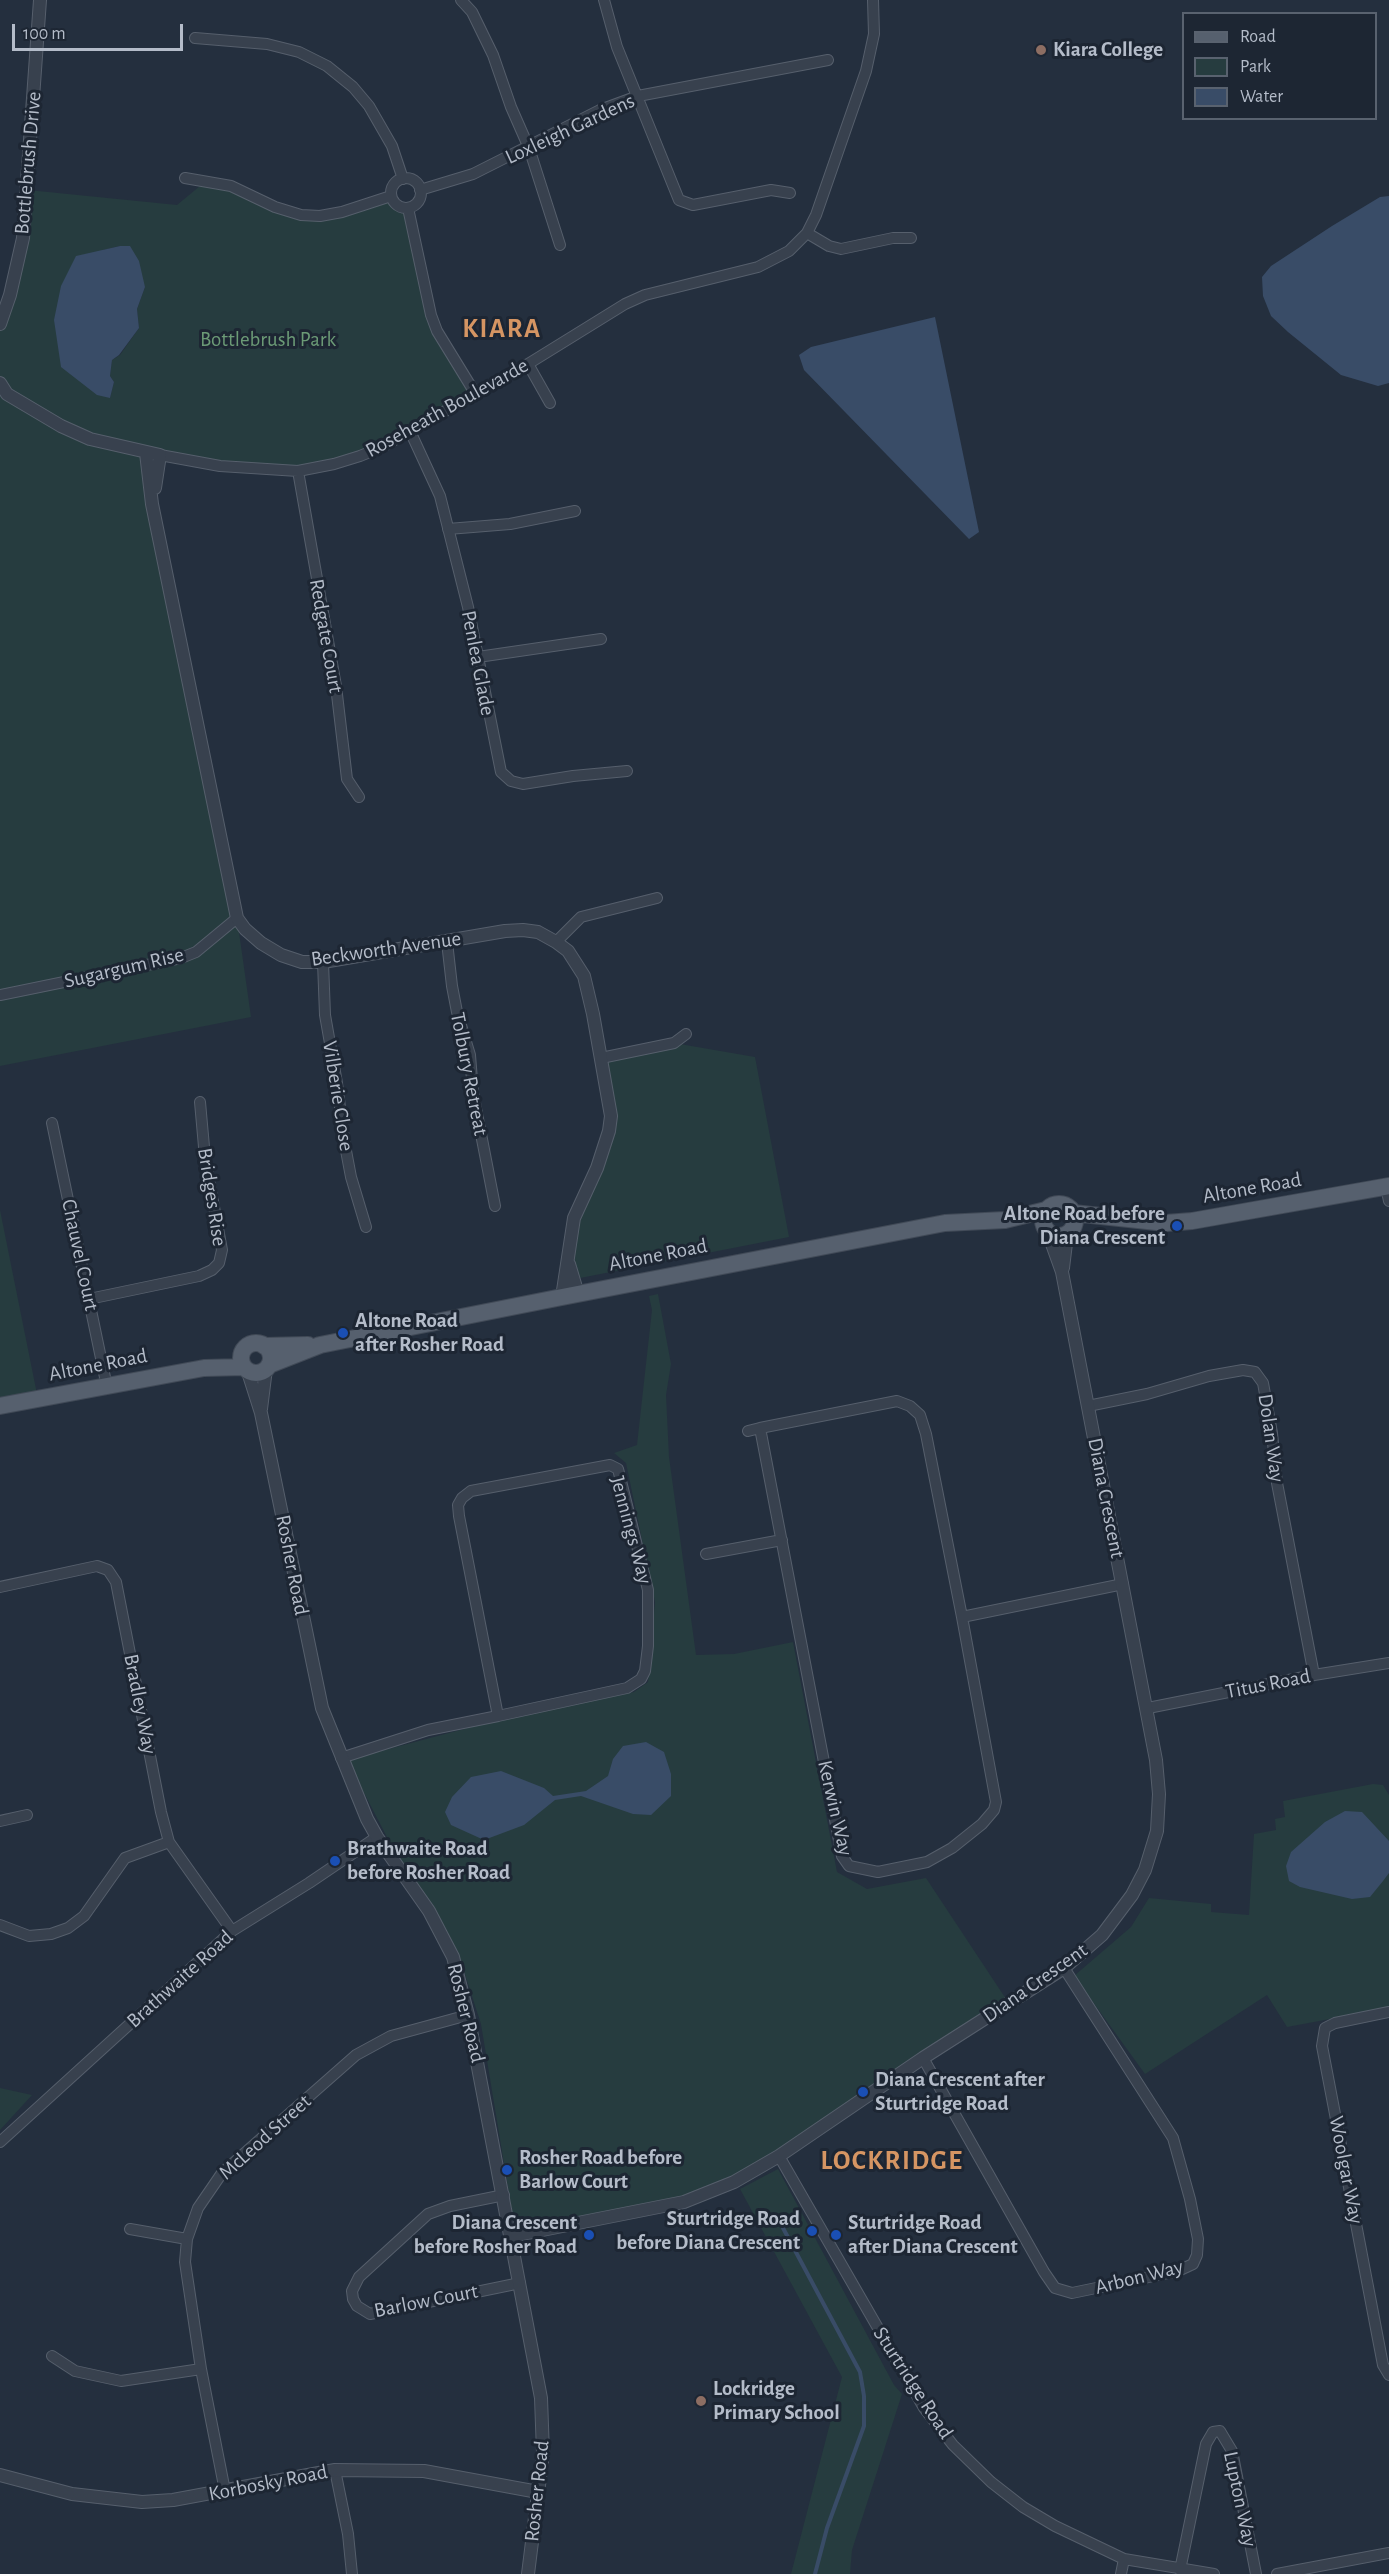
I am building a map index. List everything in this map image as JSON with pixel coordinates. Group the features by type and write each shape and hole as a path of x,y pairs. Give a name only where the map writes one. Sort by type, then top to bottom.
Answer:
{"main road":[{"name":"Altone Road","path":"1071,1225 1121,1218 1166,1223 1192,1221 1388,1191"},
{"path":"1060,1204 1065,1205 1071,1225 1057,1236 1047,1232 1042,1221 1046,1210 1060,1204"},
{"name":"Altone Road","path":"264,1346 320,1345 945,1223 1005,1220 1046,1210"},
{"name":"Altone Road","path":"1005,1220 1047,1232"},
{"path":"254,1344 264,1346 270,1354 268,1367 257,1373 246,1368 242,1360 244,1349 254,1344"},
{"name":"Altone Road","path":"268,1367 320,1345"},
{"name":"Altone Road","path":"204,1368 244,1349"},
{"name":"Altone Road","path":"0,1406 204,1368 246,1368"}],"street":[{"name":"Bottlebrush Drive","path":"0,324 13,285 23,238 40,0"},
{"path":"461,0 472,12 484,34 529,147 560,245"},
{"path":"604,0 617,46 679,200 693,205 771,190 790,193"},
{"name":"Roseheath Boulevarde","path":"2,390 61,426 90,439 146,453 220,466 298,471 360,456 410,431 528,364 625,304 645,295 758,267 789,251 807,233 816,215 870,59 874,34 873,0"},
{"path":"195,38 267,44 299,52 327,66 353,87 369,106 392,146 403,179"},
{"name":"Loxleigh Gardens","path":"420,190 473,174 600,110 638,96 828,60"},
{"path":"185,178 231,186 275,207 301,215 331,214 391,196"},
{"path":"403,179 414,181 420,190 418,202 408,208 397,206 391,196 394,185 403,179"},
{"path":"408,208 431,315 437,331 475,393"},
{"path":"807,233 829,246 842,249 893,238 911,238"},
{"path":"528,364 550,404"},
{"name":"Penlea Glade","path":"410,431 433,477 448,529 478,657 498,762 506,777 523,784 627,771"},
{"path":"146,453 152,504 237,918"},
{"path":"152,504 160,455"},
{"name":"Redgate Court","path":"298,471 336,686 347,779 359,797"},
{"path":"448,529 510,524 575,511"},
{"path":"478,657 601,639"},
{"path":"556,942 581,917 657,898"},
{"name":"Beckworth Avenue","path":"237,918 261,943 281,955 302,962 323,962 523,930 538,932 568,951 584,976 610,1102 609,1131 597,1167 574,1218 569,1263 570,1295"},
{"name":"Sugargum Rise","path":"0,995 181,958 196,952 237,918"},
{"name":"Tolbury Retreat","path":"447,942 452,986 470,1055 473,1093 495,1206"},
{"name":"Vilberie Close","path":"323,962 325,1015 344,1140 351,1177 366,1227"},
{"path":"601,1058 674,1043 686,1034"},
{"name":"Bridges Rise","path":"89,1299 199,1276 212,1270 219,1263 222,1250 205,1158 200,1102"},
{"name":"Chauvel Court","path":"52,1123 106,1387"},
{"name":"Diana Crescent","path":"1062,1272 1071,1225"},
{"name":"Diana Crescent","path":"512,2236 684,2202 734,2182 779,2156 923,2058 1064,1968 1102,1935 1116,1918 1145,1870 1157,1831 1159,1794 1148,1708 1062,1272 1047,1232"},
{"name":"Rosher Road","path":"261,1413 268,1367"},
{"name":"Rosher Road","path":"246,1368 261,1413 322,1708 340,1758 377,1838 429,1911 453,1958 468,2015 512,2236 541,2398 544,2427 528,2574"},
{"name":"Dolan Way","path":"1088,1406 1147,1394 1209,1376 1243,1370 1256,1372 1263,1383 1272,1433 1277,1483 1314,1675"},
{"name":"Kerwin Way","path":"748,1431 760,1428 897,1401 910,1406 920,1415 926,1434 962,1617 996,1802 994,1810 982,1824 952,1848 927,1862 878,1872 849,1866 842,1856 760,1428"},
{"name":"Jennings Way","path":"340,1758 428,1730 498,1716 627,1688 641,1679 645,1671 648,1646 648,1590 618,1469 610,1465 471,1491 462,1498 459,1505 459,1516 498,1716"},
{"path":"706,1554 782,1540"},
{"name":"Bradley Way","path":"0,1587 98,1566 108,1570 116,1582 161,1812 169,1842 232,1931"},
{"path":"962,1617 1124,1584"},
{"name":"Titus Road","path":"1148,1708 1314,1675 1389,1663"},
{"path":"0,1821 27,1815"},
{"name":"Brathwaite Road","path":"0,2142 232,1931 377,1838"},
{"path":"1,1929 29,1936 51,1934 68,1928 84,1916 125,1858 169,1842"},
{"name":"Arbon Way","path":"923,2058 1055,2288 1072,2293 1178,2271 1192,2264 1197,2255 1198,2239 1190,2199 1173,2138 1064,1968"},
{"name":"Woolgar Way","path":"1389,2012 1335,2023 1325,2028 1322,2046 1383,2365 1389,2375"},
{"name":"McLeod Street","path":"225,2491 201,2369 186,2273 187,2239 198,2208 222,2173 356,2055 391,2036 468,2015"},
{"name":"Sturtridge Road","path":"779,2156 924,2408 953,2445 991,2482 1023,2506 1090,2544 1124,2559 1214,2574"},
{"name":"Barlow Court","path":"504,2195 450,2206 428,2214 359,2277 352,2291 353,2299 357,2306 370,2314 520,2283"},
{"path":"130,2229 187,2239"},
{"path":"52,2356 75,2372 121,2381 201,2369"},
{"name":"Lupton Way","path":"1180,2570 1206,2444 1213,2432 1220,2431 1232,2451 1256,2574"},
{"path":"334,2470 348,2534 352,2574"},
{"name":"Korbosky Road","path":"0,2475 72,2494 123,2501 173,2500 334,2470 424,2471 538,2492"},
{"path":"1277,2574 1389,2553"},
{"path":"1121,2574 1124,2559"}],"green space":[{"name":"Bottlebrush Park","path":"206,181 320,216 391,196 397,206 408,208 431,315 475,393 382,447 298,471 146,453 237,918 251,1017 0,1066 0,324 28,190 177,205","holes":["120,246 145,287 137,309 139,328 120,355 112,360 110,376 114,382 110,398 103,250"]},
{"path":"674,1043 755,1057 789,1237 575,1279 569,1263 574,1218 609,1131 601,1058"},
{"path":"0,1210 38,1399 0,1407"},
{"path":"658,1294 671,1364 666,1395 669,1457 696,1655 734,1654 793,1642 837,1872 867,1889 926,1878 1010,2005 720,2188 516,2236 481,2024 459,1956 388,1839 347,1760 498,1720 634,1692 648,1682 655,1602 626,1463 614,1453 637,1445 652,1310 649,1296"},
{"path":"1373,1784 1383,1785 1389,1795 1389,2008 1287,2027 1267,1995 1145,2074 1074,1976 1131,1927 1149,1898 1211,1904 1211,1912 1249,1915 1254,1834 1276,1830 1275,1819 1285,1817 1283,1801"},
{"path":"0,2088 32,2095 0,2130"},
{"path":"778,2169 894,2385 902,2394 852,2550 850,2574 791,2574 842,2377 740,2189"}],"water":[{"path":"1389,196 1389,383 1378,386 1341,375 1288,332 1271,316 1263,296 1262,277 1271,266 1332,226 1380,197"},
{"path":"120,246 130,246 139,261 145,287 137,309 139,328 119,355 112,360 110,376 114,382 110,398 97,395 61,367 54,320 61,286 76,256"},
{"path":"935,317 979,532 969,539 804,370 799,355 811,347"},
{"path":"646,1742 664,1752 671,1774 671,1796 651,1815 633,1814 581,1796 555,1800 524,1825 484,1840 451,1825 445,1812 452,1797 471,1777 501,1771 544,1788 553,1796 586,1791 608,1776 613,1759 623,1746"},
{"path":"1345,1811 1362,1812 1389,1841 1389,1873 1383,1881 1370,1897 1352,1899 1300,1887 1289,1881 1286,1866 1291,1852 1325,1822"}],"waterway":[{"path":"783,2228 860,2372 864,2396 864,2426 827,2528 815,2574"}],"place":[{"name":"Kiara College","path":"1041,50"},
{"name":"Altone Road before Diana Crescent","path":"1177,1226"},
{"name":"Altone Road after Rosher Road","path":"343,1333"},
{"name":"Brathwaite Road before Rosher Road","path":"335,1861"},
{"name":"Diana Crescent after Sturtridge Road","path":"863,2092"},
{"name":"Rosher Road before Barlow Court","path":"507,2170"},
{"name":"Sturtridge Road before Diana Crescent","path":"812,2231"},
{"name":"Diana Crescent before Rosher Road","path":"589,2235"},
{"name":"Sturtridge Road after Diana Crescent","path":"836,2235"},
{"name":"Lockridge Primary School","path":"701,2401"}],"district":[{"name":"KIARA","path":"502,329"},
{"name":"LOCKRIDGE","path":"892,2161"}]}
